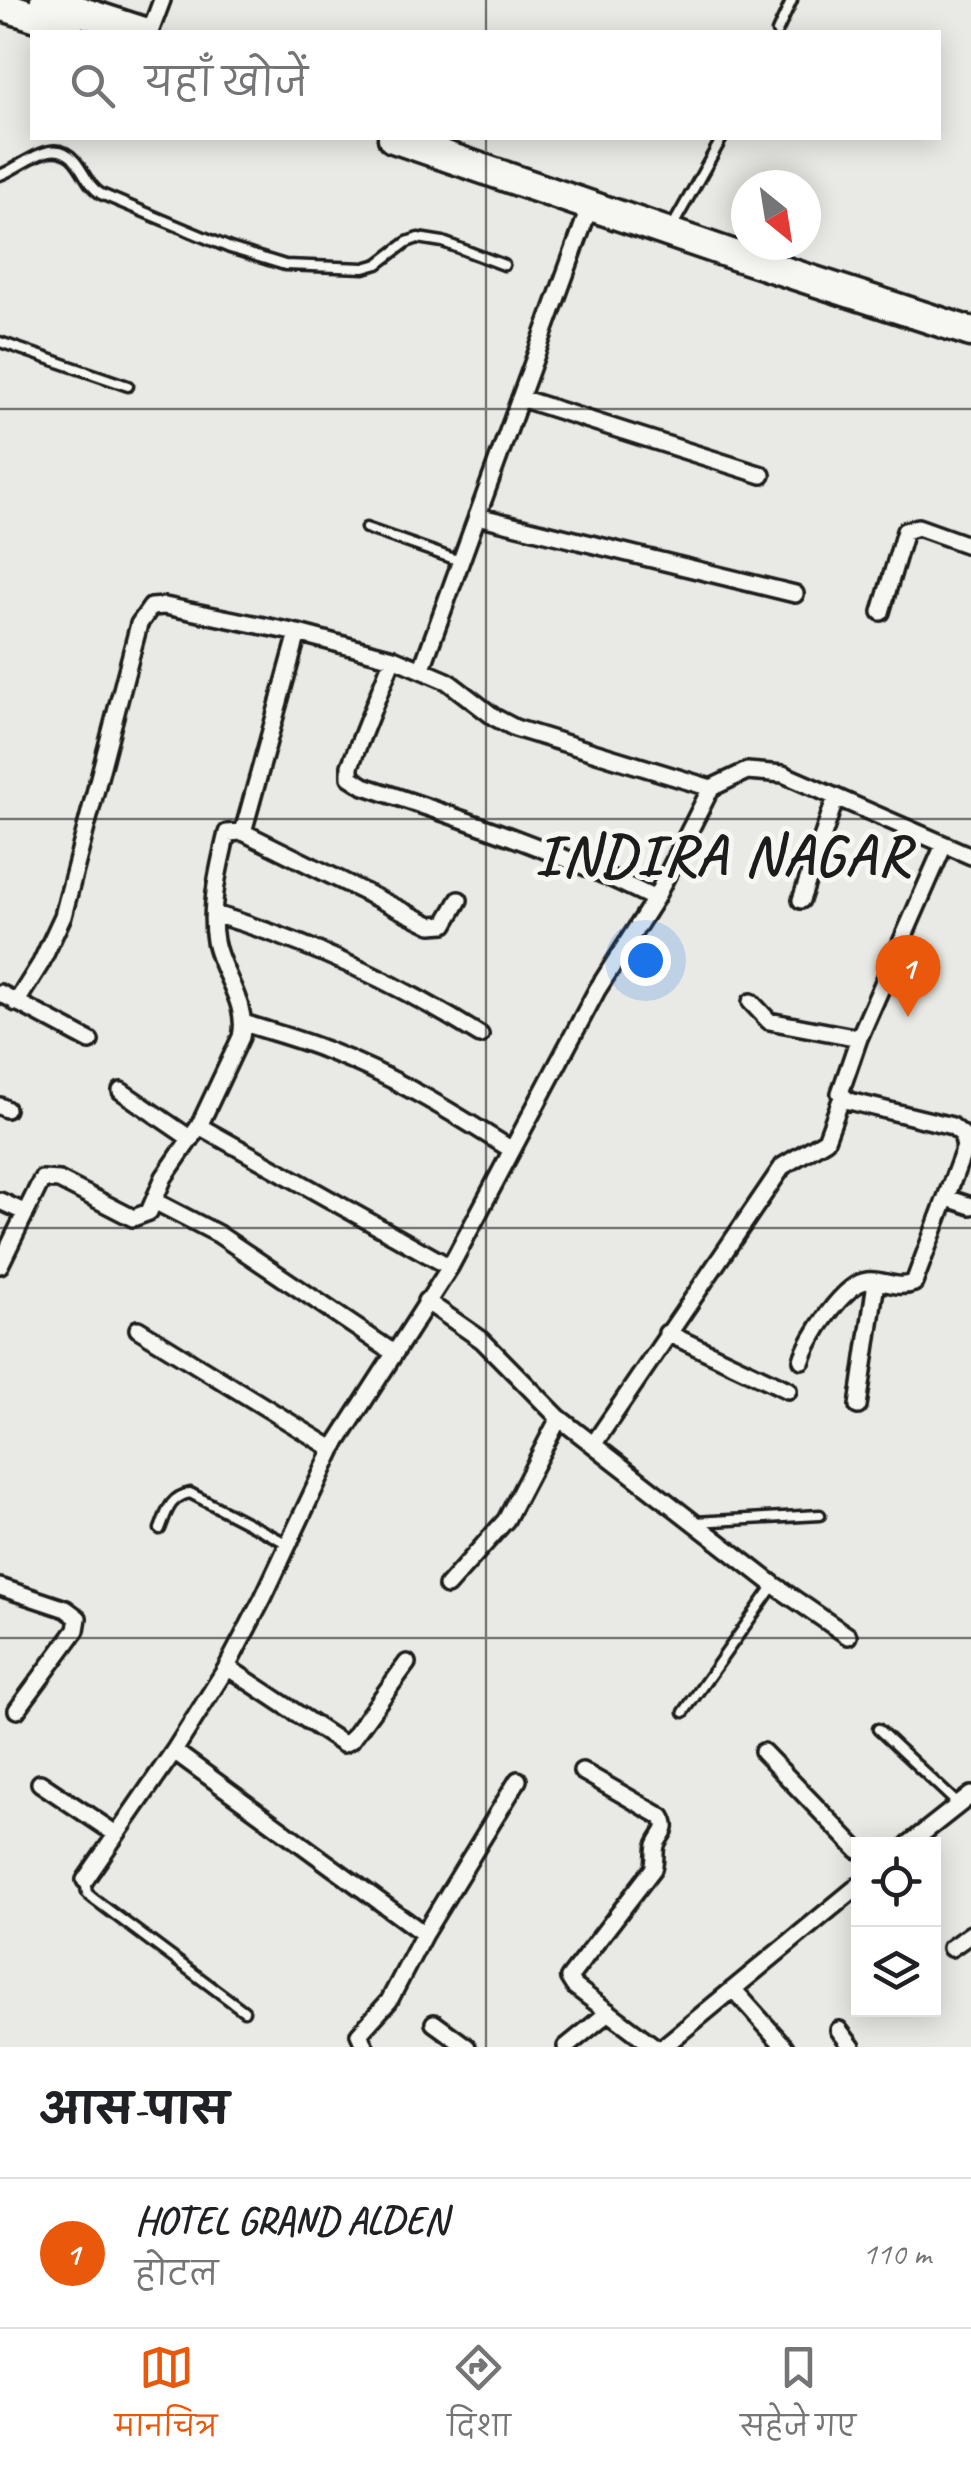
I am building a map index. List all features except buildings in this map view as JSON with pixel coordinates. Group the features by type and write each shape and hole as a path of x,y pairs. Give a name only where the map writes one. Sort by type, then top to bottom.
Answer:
{"highway":[{"path":"45,0 141,30"},
{"path":"0,5 77,30"},
{"path":"399,140 971,332"},
{"path":"445,140 731,238"},
{"path":"798,260 971,317"}],"street":[{"path":"148,30 162,0"},
{"path":"422,668 590,206"},
{"path":"520,398 762,475"},
{"path":"477,516 794,594"},
{"path":"881,612 905,531 918,527 971,546"},
{"path":"16,1002 41,963 63,916 139,624 151,607 165,606 298,633 393,658 447,681 515,728 711,788"},
{"path":"243,832 298,633"},
{"path":"393,658 350,766 350,777 364,786 537,845 594,868 655,900"},
{"path":"85,1880 174,1752 226,1667 332,1449 450,1267 598,990 655,900 711,788 746,770 783,774 971,856"},
{"path":"801,900 836,797"},
{"path":"0,1266 42,1179 51,1178 133,1218 144,1216 156,1202 164,1177 195,1132 244,1023 214,939 214,914 227,833 243,832 432,925 445,924 458,900"},
{"path":"594,1442 783,1166 826,1140 859,1038 944,844"},
{"path":"214,914 292,940 371,973 480,1034"},
{"path":"0,993 90,1041"},
{"path":"751,1002 764,1017 777,1024 859,1038"},
{"path":"244,1023 325,1049 383,1075 435,1101 512,1150"},
{"path":"121,1091 450,1267"},
{"path":"802,1360 810,1338 862,1281 897,1286 914,1282 965,1148 966,1140 958,1130 842,1097"},
{"path":"946,1198 971,1206"},
{"path":"0,1200 24,1212"},
{"path":"156,1202 218,1234 394,1353"},
{"path":"858,1406 876,1282"},
{"path":"426,1301 482,1340 559,1418 774,1584 848,1636"},
{"path":"138,1328 332,1449"},
{"path":"667,1333 788,1390"},
{"path":"447,1586 506,1520 559,1418"},
{"path":"0,1588 66,1609 78,1618 76,1630 17,1710"},
{"path":"226,1667 342,1744 351,1740 407,1663"},
{"path":"174,1752 424,1934"},
{"path":"763,1752 851,1843"},
{"path":"582,1771 662,1817 666,1826 656,1847 653,1868 569,1974 574,1986 653,2046 733,1989 851,1892"},
{"path":"365,2047 359,2034 395,1992 424,1934 518,1780"},
{"path":"40,1783 116,1834"},
{"path":"919,1837 965,1800"},
{"path":"951,1948 971,1934"},
{"path":"733,1989 784,2047"},
{"path":"566,2047 609,2012"},
{"path":"434,2023 467,2047"},
{"path":"840,2030 852,2047"}],"lane":[{"path":"779,30 792,0"},
{"path":"676,220 721,140"},
{"path":"0,175 42,152 56,150 74,160 93,189 101,194 230,248 285,265 364,268 378,264 418,238 443,242 504,265"},
{"path":"0,342 128,386"},
{"path":"366,528 460,562"},
{"path":"160,1529 170,1504 179,1495 190,1493 288,1544"},
{"path":"695,1522 820,1515"},
{"path":"684,1712 774,1584"},
{"path":"878,1729 965,1800"},
{"path":"85,1880 85,1888 94,1899 244,2011"}],"place":[{"name":"HOTEL GRAND ALDEN","path":"908,1017"}],"district":[{"name":"INDIRA NAGAR","path":"723,854"}]}
